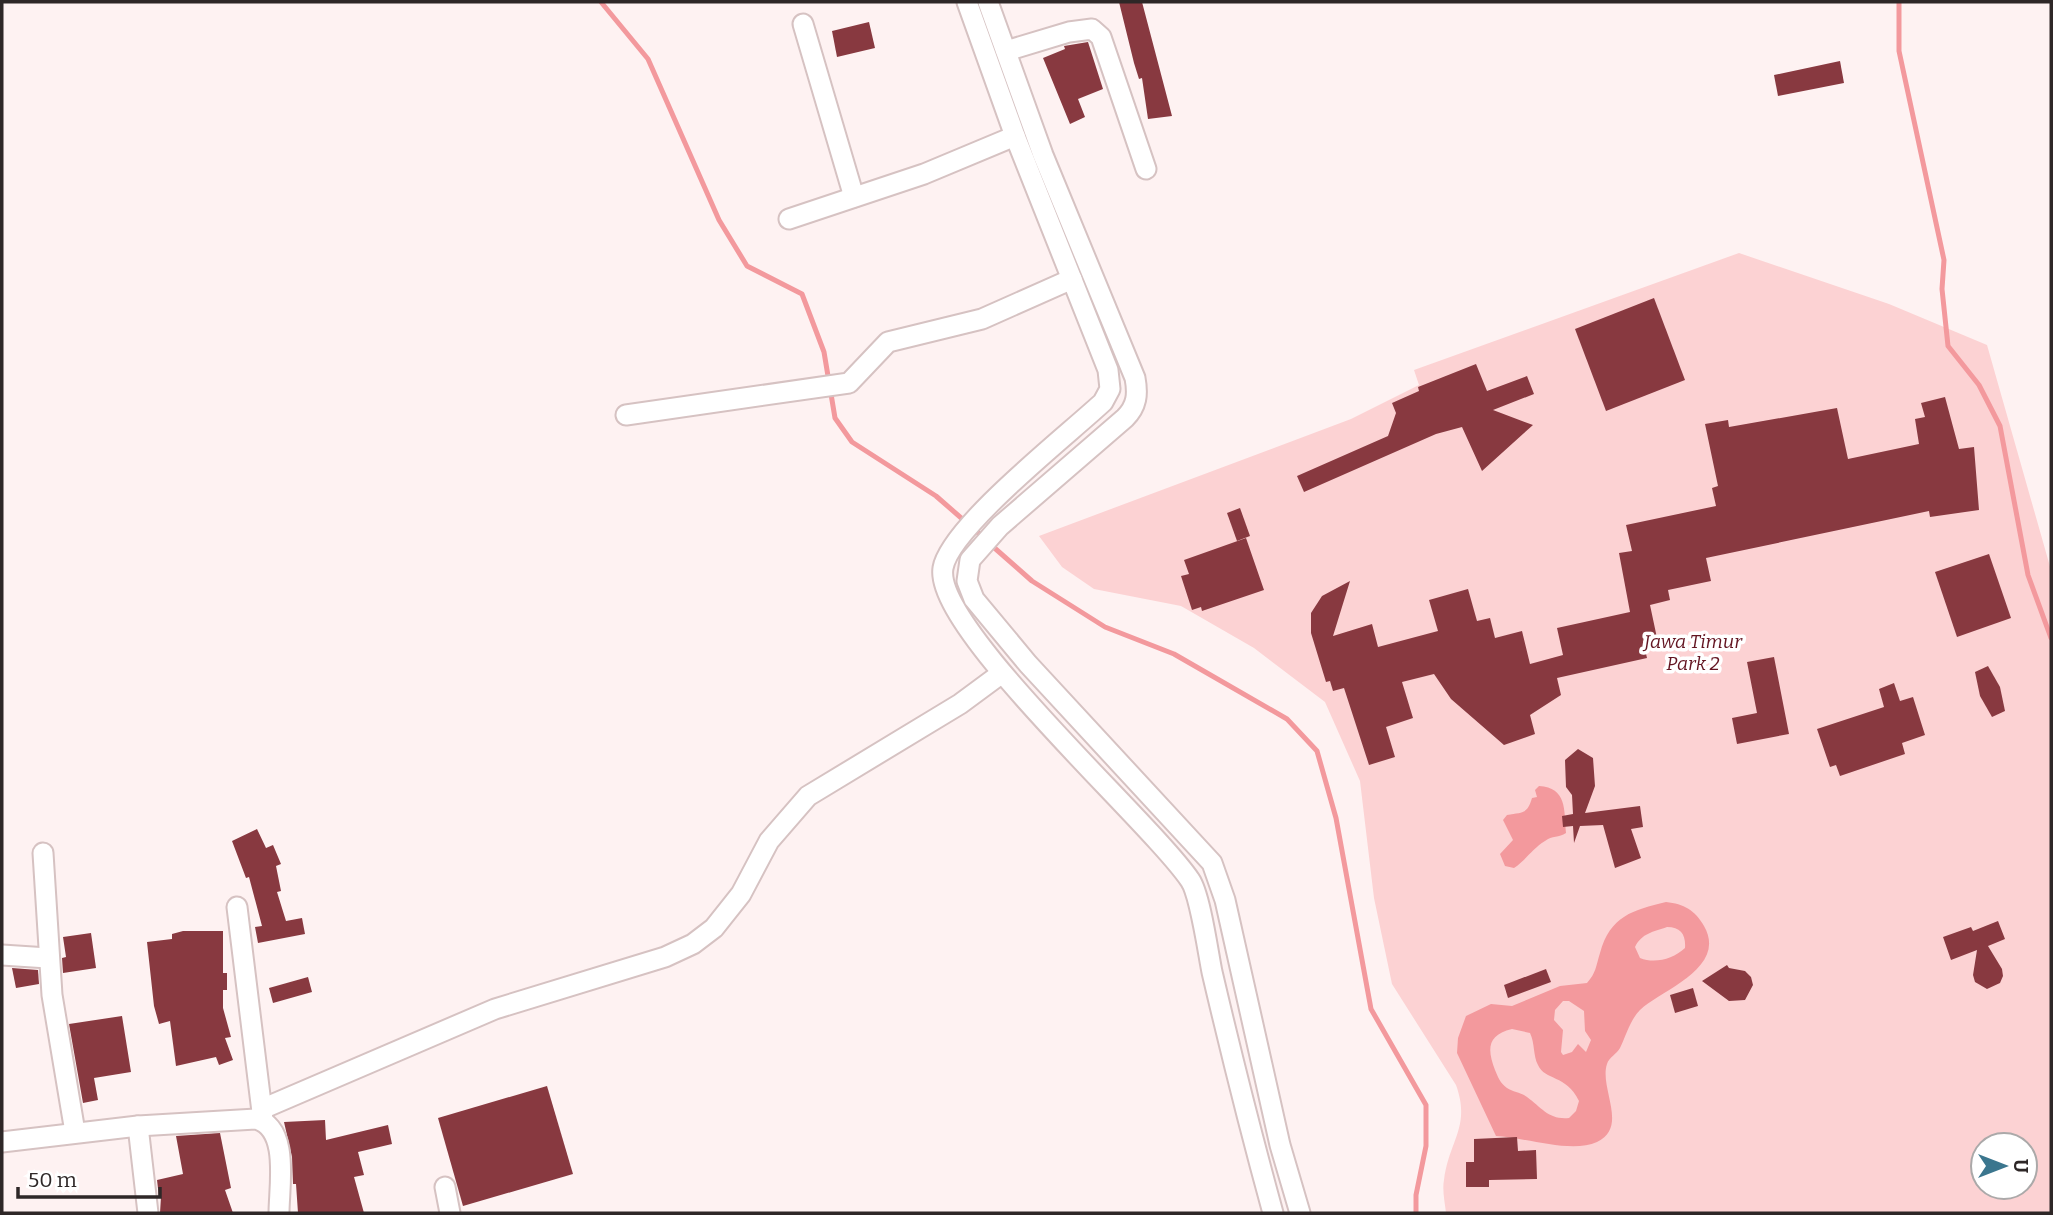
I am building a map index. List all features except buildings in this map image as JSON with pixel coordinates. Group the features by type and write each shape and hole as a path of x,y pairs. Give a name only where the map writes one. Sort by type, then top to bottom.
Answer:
{"street":[{"path":"967,2 1015,136 1108,370 1110,381 1107,397 954,542 943,570 948,598 1002,673 1192,881 1242,1105 1273,1213"},
{"path":"988,2 1044,155 1135,378 1137,390 1133,410 1001,526 970,560 967,580 974,600 1028,664 1212,863 1226,900 1280,1145 1300,1213"},
{"path":"803,24 854,197"},
{"path":"1006,51 1069,32 1092,29 1101,37 1110,60 1146,169"},
{"path":"789,219 924,174 1015,136"},
{"path":"626,415 832,385 857,377 888,342 982,319 1072,279"},
{"path":"986,509 1001,526"},
{"path":"954,542 970,560"},
{"path":"2,1142 75,1132 263,1115 495,1009 665,957 693,944 714,928 741,894 769,841 808,796 960,704 1002,673"},
{"path":"44,853 48,958 62,1066 75,1132"},
{"path":"237,907 263,1115 279,1145 279,1213"},
{"path":"2,956 48,958"},
{"path":"138,1126 148,1213"},
{"path":"445,1187 450,1213"}],"green space":[{"name":"Jawa Timur Park 2","path":"1739,253 1889,304 1987,345 2051,570 2051,1213 1446,1213 1443,1184 1458,1133 1460,1100 1456,1085 1392,984 1374,898 1360,781 1325,702 1254,648 1181,606 1094,589 1062,567 1039,536 1351,419 1419,385 1414,370"}],"shaded area":[{"path":"1539,786 1559,795 1564,808 1566,833 1548,839 1536,847 1514,868 1505,866 1500,854 1513,840 1503,820 1507,815 1526,810 1532,798 1537,797 1535,790"},
{"path":"1672,903 1693,912 1704,926 1709,941 1707,954 1700,966 1689,976 1640,1010 1620,1048 1608,1062 1606,1074 1612,1117 1611,1127 1606,1135 1597,1142 1574,1146 1496,1136 1457,1053 1458,1038 1466,1016 1491,1004 1512,1006 1560,986 1587,983 1594,973 1610,931 1624,917 1654,905","holes":["1667,927 1676,928 1682,933 1685,948 1664,959 1652,961 1640,958 1635,947 1641,939","1563,1001 1569,1001 1584,1011 1585,1031 1591,1040 1586,1052 1578,1044 1572,1052 1563,1055 1563,1030 1554,1020 1555,1010","1512,1029 1530,1033 1536,1061 1541,1070 1568,1086 1579,1101 1576,1111 1569,1118 1551,1115 1501,1082 1492,1062 1490,1049 1494,1039"]}],"waterway":[{"path":"601,2 648,59 719,220 747,266 802,294 824,352 835,418 852,442 936,496 983,537"},
{"path":"1899,2 1899,51 1944,260 1942,289 1948,346 1979,385 2000,426 2028,575 2051,638"},
{"path":"990,544 1032,581 1105,627 1174,654 1287,719 1317,751 1336,818 1371,1009 1426,1105 1426,1146 1416,1195 1416,1213"}]}
